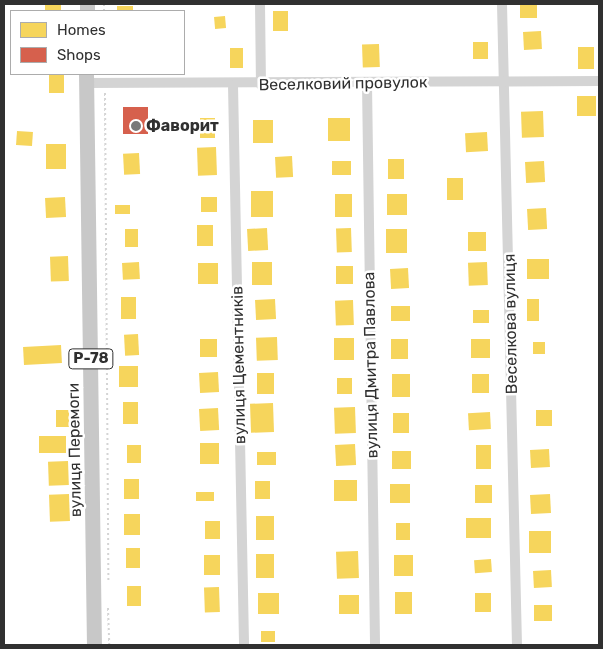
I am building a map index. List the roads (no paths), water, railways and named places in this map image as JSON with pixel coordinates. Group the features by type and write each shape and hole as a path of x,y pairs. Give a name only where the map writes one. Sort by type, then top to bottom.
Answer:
{"main road":[{"name":"вулиця Перемоги","path":"86,79 94,645"}],"street":[{"path":"260,4 261,85"},
{"name":"Веселкова вулиця","path":"502,4 506,82 517,645"},
{"name":"Веселковий провулок","path":"86,79 106,83 233,85 599,81"},
{"name":"вулиця Дмитра Павлова","path":"366,84 375,645"},
{"name":"вулиця Цементників","path":"233,85 244,645"}],"place":[{"name":"Фаворит","path":"136,126"}]}
